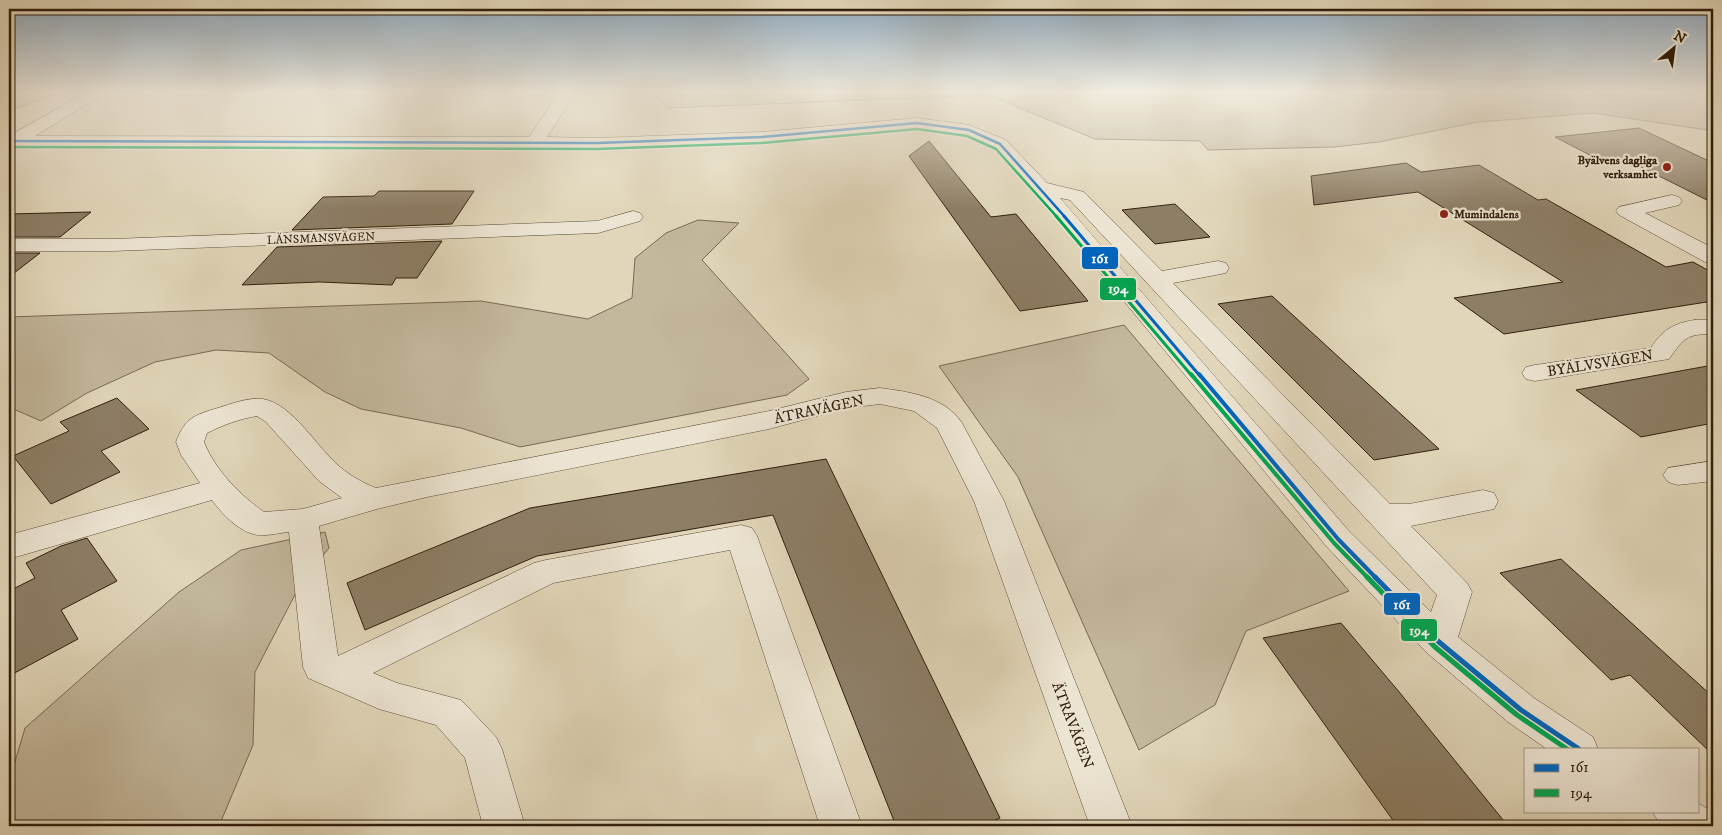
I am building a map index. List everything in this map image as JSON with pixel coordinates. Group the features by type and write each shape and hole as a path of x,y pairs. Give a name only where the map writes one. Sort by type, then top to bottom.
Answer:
{"street":[{"path":"11,141 28,131"},
{"path":"535,142 542,131"},
{"path":"11,141 597,142 761,137 829,131"},
{"path":"971,131 1000,144 1040,187 1338,539 1439,642 1521,710 1578,748"},
{"path":"1040,187 1077,196 1455,592 1439,642"},
{"path":"1672,201 1626,211 1713,258"},
{"name":"LÄNSMANSVÄGEN","path":"9,245 112,245 598,227 633,217"},
{"path":"1156,279 1218,268"},
{"name":"BYÄLVSVÄGEN","path":"1535,374 1660,354 1665,343 1674,333 1693,326 1713,327"},
{"name":"ÄTRAVÄGEN","path":"375,499 353,492 328,474 276,416 261,407 240,409 215,417 195,428 190,442 195,455 232,505 258,524 303,520 375,499 427,487 769,420 846,400 880,396 903,399 924,405 948,423 989,501 1112,826"},
{"path":"1678,475 1713,471"},
{"path":"9,547 218,488"},
{"path":"1380,515 1409,515 1483,501"},
{"path":"303,520 321,667 392,698 448,712 482,749 504,826"},
{"path":"336,674 546,572 741,536 841,826"},
{"path":"1675,812 1698,826"}],"shaded area":[{"path":"1075,131 1434,131 1379,142 1334,147 1208,150 1200,141 1095,139"},
{"path":"698,220 739,223 702,260 809,379 787,395 520,447 461,428 361,409 325,392 269,353 216,350 155,362 87,393 41,421 9,407 9,317 481,301 588,319 632,298 635,258 666,233"},
{"path":"1124,325 1349,591 1246,631 1215,705 1139,750 1018,477 939,366"},
{"path":"325,532 329,548 301,583 255,672 253,745 219,826 9,826 9,782 25,728 179,592 241,550"}],"building":[{"name":"Byälvens dagliga verksamhet","path":"1611,131 1645,131 1713,163 1713,203 1631,162 1609,165 1555,137"},
{"path":"929,141 991,217 1016,214 1088,301 1020,311 909,156"},
{"path":"1406,163 1421,172 1479,165 1538,200 1546,199 1666,267 1693,262 1713,273 1713,301 1504,334 1454,298 1563,282 1418,192 1314,205 1311,176"},
{"path":"379,191 474,191 452,224 292,230 323,197 374,196"},
{"path":"1175,204 1210,237 1155,244 1122,210"},
{"path":"91,212 60,237 9,237 9,214"},
{"path":"442,241 417,278 396,278 392,285 320,282 242,285 277,247"},
{"path":"9,253 40,253 9,277"},
{"path":"1272,296 1439,449 1374,460 1218,304"},
{"path":"1713,365 1713,423 1641,437 1576,390"},
{"path":"117,398 149,429 101,451 120,472 51,504 13,456 69,431 60,422"},
{"path":"826,459 1000,818 982,826 896,826 773,515 537,556 365,630 347,583 530,508"},
{"path":"87,538 117,581 61,610 78,639 9,676 9,591 35,578 26,563 61,546"},
{"path":"1561,559 1713,697 1713,755 1630,675 1611,680 1500,573"},
{"path":"1341,623 1508,826 1397,826 1263,638"}],"transit line":[{"name":"161","path":"9,141 597,143 761,137 828,131"},
{"name":"194","path":"9,147 597,149 761,143 895,131"},
{"name":"194","path":"931,131 967,136 996,149 1035,191 1334,543 1435,647 1517,715 1566,748"},
{"name":"161","path":"971,131 1000,144 1040,187 1338,539 1439,642 1521,710 1578,748"}],"place":[{"name":"Byälvens dagliga verksamhet","path":"1667,167"},
{"name":"Mumindalens","path":"1444,214"}]}
